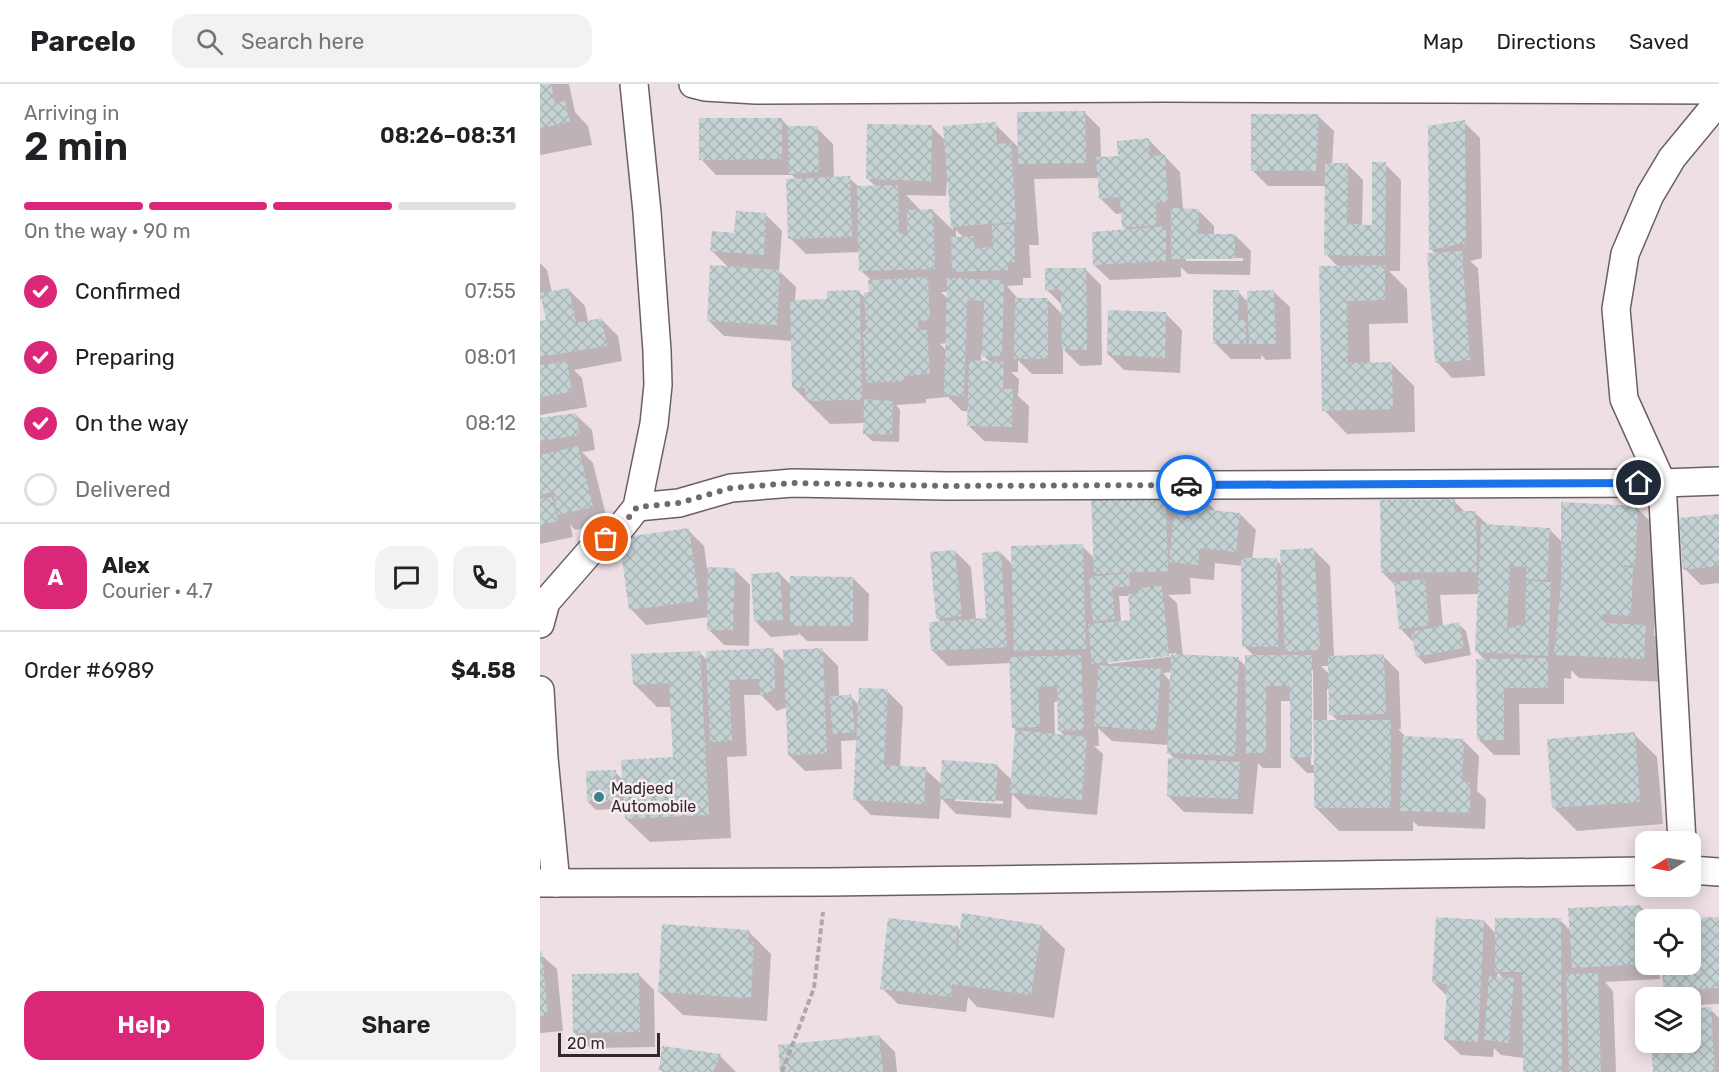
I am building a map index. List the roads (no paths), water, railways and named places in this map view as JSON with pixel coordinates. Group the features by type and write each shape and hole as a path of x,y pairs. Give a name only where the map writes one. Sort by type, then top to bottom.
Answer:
{"street":[{"path":"540,624 546,602 594,547 618,531 637,507 654,424 658,385 647,212 634,84"},
{"path":"693,84 705,87 756,90 1165,88 1719,90"},
{"path":"1681,831 1662,483 1624,399 1616,309 1625,254 1650,195 1672,158 1719,101"},
{"path":"637,507 679,503 731,488 793,483 947,486 1719,481"},
{"path":"540,690 548,883 827,882 1635,871"},
{"path":"1701,871 1719,872"}],"place":[{"name":"Madjeed Automobile","path":"599,797"}]}
